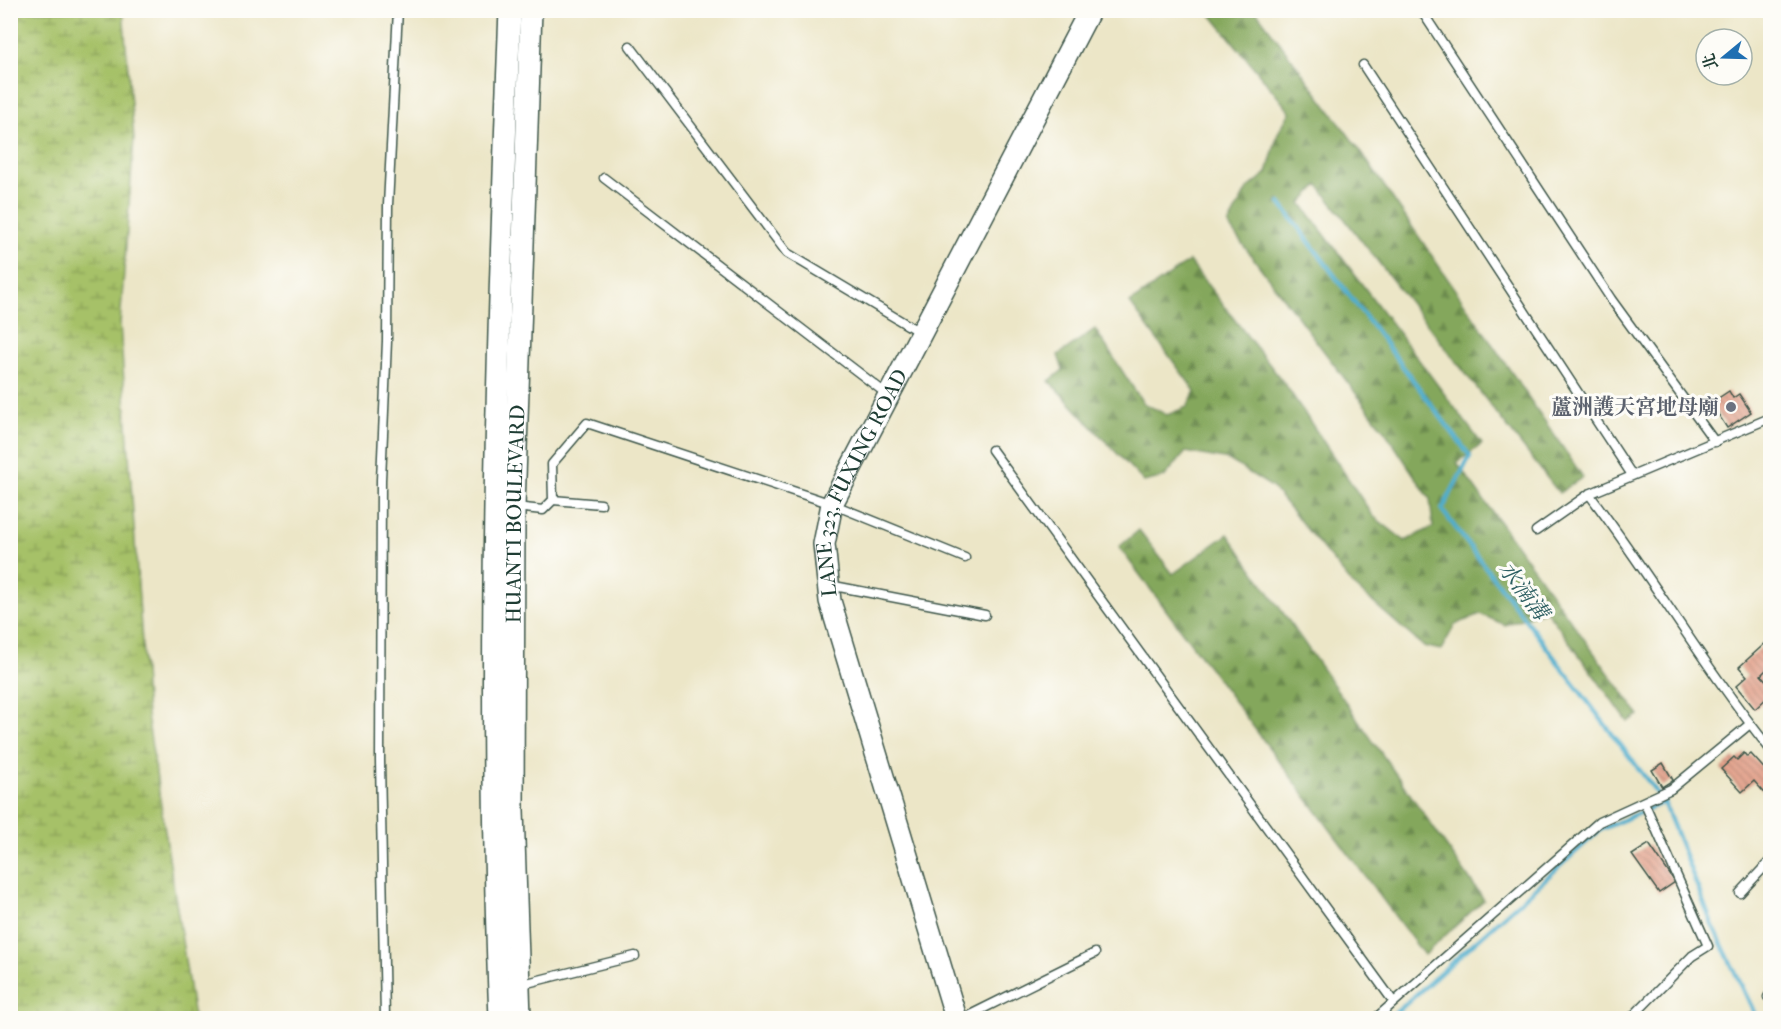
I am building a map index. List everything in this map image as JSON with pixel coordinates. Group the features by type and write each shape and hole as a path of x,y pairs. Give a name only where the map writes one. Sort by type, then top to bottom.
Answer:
{"street":[{"name":"HUANTI BOULEVARD","path":"500,1018 492,716 493,518 510,10"},
{"name":"HUANTI BOULEVARD","path":"520,1018 513,810 514,507 531,10"},
{"name":"LANE 323, FUXING ROAD","path":"956,1018 827,585 824,544 832,504 1090,10"}],"lane":[{"path":"385,1018 380,761 381,480 388,205 398,10"},
{"path":"1421,10 1611,299 1715,442"},
{"path":"630,46 787,253 921,333"},
{"path":"1363,65 1632,475"},
{"path":"604,178 889,396"},
{"path":"1536,531 1589,494 1770,418"},
{"path":"514,507 543,510 553,500 552,464 587,423 832,504 965,558"},
{"path":"992,450 1392,1001"},
{"path":"1589,494 1631,550 1750,724 1770,749"},
{"path":"553,500 601,504"},
{"path":"827,585 985,615"},
{"path":"1376,1018 1392,1001 1599,822 1671,789 1750,724"},
{"path":"1631,1018 1692,956 1708,946 1644,802"},
{"path":"1740,893 1770,861"},
{"path":"964,1018 1095,953"},
{"path":"519,985 634,956"}],"green space":[{"path":"10,11 123,11 134,139 120,324 147,715 194,1018 11,1018"},
{"path":"1208,11 1256,11 1361,152 1583,477 1559,493 1318,185 1301,203 1482,444 1457,463 1639,715 1628,722 1546,610 1505,625 1480,614 1455,625 1441,650 1423,646 1353,585 1272,487 1229,460 1186,452 1164,477 1144,482 1049,381 1063,370 1058,355 1095,329 1143,403 1167,415 1187,407 1195,391 1130,303 1189,261 1287,387 1373,516 1405,541 1433,527 1430,499 1386,433 1228,225 1247,189 1267,173 1278,133 1290,112"},
{"path":"1139,530 1173,574 1228,534 1484,900 1424,955 1119,547"}],"building":[{"name":"蘆洲護天宮地母廟","path":"1729,391 1733,398 1739,394 1751,412 1727,428 1711,403"},
{"path":"1770,639 1770,666 1761,675 1770,685 1770,695 1755,709 1736,686 1747,676 1739,667"},
{"path":"1744,753 1747,757 1751,754 1770,775 1770,799 1754,781 1742,792 1721,769 1734,757 1737,760"},
{"path":"1663,763 1673,780 1662,787 1652,770"},
{"path":"1649,844 1675,882 1659,893 1632,855"}],"waterway":[{"name":"水湳溝","path":"1280,203 1470,456 1442,510 1664,802 1712,924 1757,1018"},
{"path":"1390,1018 1600,830 1664,802"}],"place":[{"name":"蘆洲護天宮地母廟","path":"1731,407"}]}
